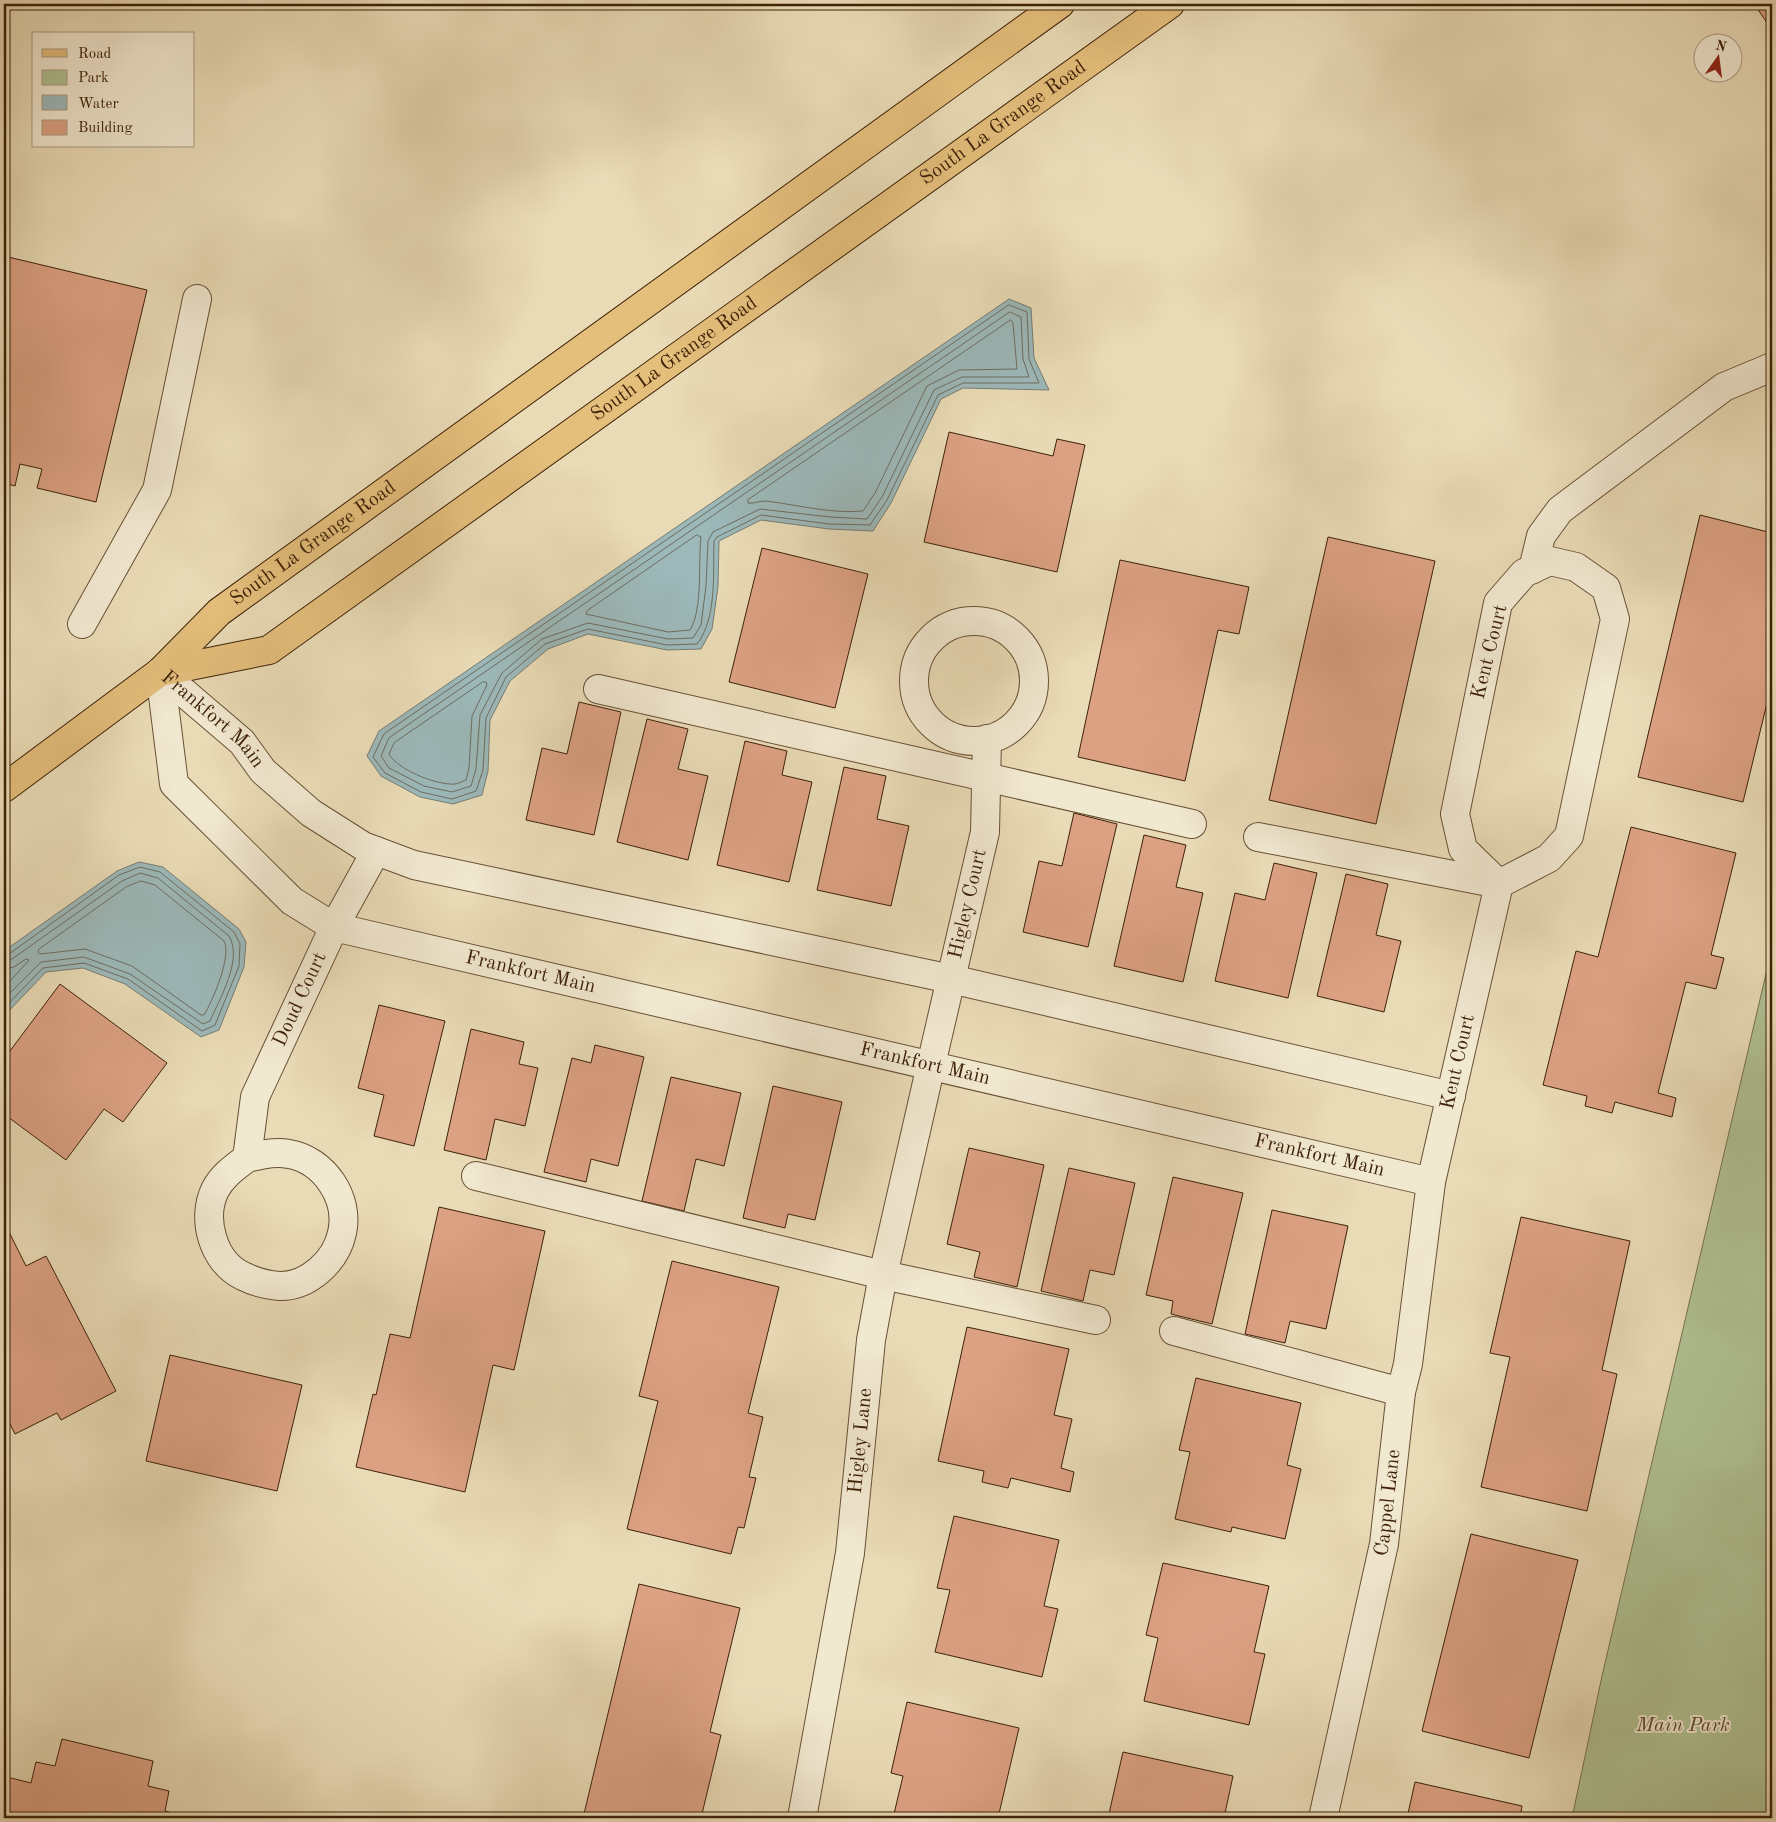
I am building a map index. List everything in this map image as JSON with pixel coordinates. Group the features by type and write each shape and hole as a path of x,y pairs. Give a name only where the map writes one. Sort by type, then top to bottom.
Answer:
{"main road":[{"name":"South La Grange Road","path":"4,788 160,672 219,612 1060,4"},
{"name":"South La Grange Road","path":"160,672 269,650 1170,4"}],"street":[{"path":"82,624 157,490 196,299"},
{"path":"1533,569 1541,536 1560,510 1724,386 1772,367"},
{"name":"Kent Court","path":"1431,1182 1499,884 1549,858 1569,836 1615,619 1606,588 1576,567 1550,561 1524,573 1498,603 1455,814 1463,849 1499,884"},
{"path":"967,621 987,622 1006,629 1021,643 1031,660 1035,680 1032,701 1021,718 1006,732 987,740 966,740 947,734 932,723 920,708 915,689 915,670 921,652 933,637 949,626 967,621"},
{"name":"Frankfort Main","path":"160,672 242,742 263,771 311,813 363,846 414,865 951,979 1451,1096"},
{"name":"Frankfort Main","path":"160,672 174,784 292,901 334,927 1431,1182"},
{"path":"598,689 1192,824"},
{"name":"Higley Court","path":"931,1066 985,832 987,740"},
{"path":"1258,837 1499,884"},
{"name":"Doud Court","path":"247,1158 255,1097 334,927 376,851"},
{"name":"Higley Lane","path":"802,1818 850,1553 871,1340 883,1275 931,1066"},
{"path":"268,1153 289,1154 309,1160 326,1174 337,1191 343,1211 340,1240 335,1252 321,1269 304,1280 281,1286 258,1284 237,1274 221,1257 214,1243 211,1236 209,1213 215,1191 228,1172 247,1158 268,1153"},
{"path":"476,1176 883,1275 1096,1320"},
{"name":"Cappel Lane","path":"1323,1818 1384,1544 1401,1392 1408,1364 1431,1182"},
{"path":"1174,1331 1401,1392"}],"green space":[{"name":"Main Park","path":"1772,948 1772,1818 1572,1818 1602,1676"}],"water":[{"path":"1009,299 1031,308 1034,358 1049,390 963,388 941,399 891,503 873,531 829,529 761,520 719,541 718,587 712,629 701,649 667,650 588,634 548,649 510,681 490,720 488,771 482,795 453,804 420,797 381,776 367,756 379,731"},
{"path":"139,862 163,867 239,929 246,942 244,967 219,1030 201,1037 125,984 83,968 46,972 4,1016 4,951 117,871"}],"building":[{"path":"1755,4 1772,4 1772,30 1759,11"},
{"path":"4,256 147,290 96,502 37,488 42,469 20,464 15,486 4,483"},
{"path":"949,432 1053,456 1057,439 1085,445 1057,572 924,542"},
{"path":"1700,515 1772,533 1772,699 1768,699 1743,802 1638,777"},
{"path":"1328,537 1435,561 1376,824 1269,800"},
{"path":"762,548 868,574 835,708 729,682"},
{"path":"1120,560 1249,587 1239,634 1218,630 1185,781 1078,757"},
{"path":"579,702 621,712 594,835 526,820 542,748 567,754"},
{"path":"647,719 688,729 678,769 708,776 688,860 617,842"},
{"path":"745,741 787,751 782,775 812,782 789,882 717,865"},
{"path":"844,767 886,776 877,819 909,826 891,906 817,890"},
{"path":"1074,813 1117,824 1088,947 1023,932 1039,861 1062,866"},
{"path":"1631,827 1736,853 1711,955 1724,958 1716,989 1686,982 1658,1093 1676,1098 1672,1117 1615,1102 1612,1113 1585,1106 1587,1096 1543,1085 1576,951 1598,957"},
{"path":"1144,835 1186,845 1176,887 1203,893 1183,982 1114,966"},
{"path":"1274,863 1317,873 1288,998 1215,981 1235,893 1265,900"},
{"path":"1346,874 1388,884 1376,935 1401,941 1384,1012 1317,996"},
{"path":"60,984 167,1063 123,1122 104,1109 66,1160 4,1114 4,1059"},
{"path":"379,1005 445,1021 414,1146 374,1136 384,1095 358,1088"},
{"path":"471,1029 524,1042 519,1064 538,1068 525,1126 495,1119 486,1160 444,1150"},
{"path":"595,1045 644,1057 618,1166 591,1159 586,1182 544,1172 572,1058 591,1063"},
{"path":"671,1077 741,1093 724,1166 696,1159 684,1211 642,1201"},
{"path":"773,1086 842,1102 815,1220 788,1214 785,1228 743,1218"},
{"path":"969,1148 1044,1165 1017,1287 974,1277 980,1252 947,1244"},
{"path":"1069,1168 1135,1183 1114,1275 1090,1270 1083,1301 1041,1291"},
{"path":"1173,1177 1243,1193 1212,1324 1171,1314 1173,1301 1146,1295"},
{"path":"439,1207 545,1231 514,1370 493,1365 465,1492 356,1467 373,1394 376,1395 390,1334 410,1338"},
{"path":"1272,1210 1348,1226 1326,1329 1290,1321 1285,1343 1245,1334"},
{"path":"1521,1217 1630,1241 1602,1370 1617,1374 1587,1511 1481,1487 1510,1357 1490,1353"},
{"path":"4,1222 26,1266 46,1256 116,1391 61,1420 57,1413 15,1434 4,1412"},
{"path":"672,1261 779,1287 748,1413 763,1417 749,1477 756,1478 744,1528 738,1527 731,1554 627,1529 658,1401 639,1396"},
{"path":"967,1327 1069,1349 1054,1415 1072,1419 1061,1468 1074,1472 1070,1492 1011,1478 1008,1488 982,1482 984,1471 938,1461"},
{"path":"170,1355 302,1385 277,1491 146,1461"},
{"path":"1196,1378 1301,1403 1287,1465 1301,1469 1285,1539 1232,1527 1231,1532 1175,1519 1190,1452 1179,1450"},
{"path":"954,1516 1059,1540 1044,1606 1058,1609 1042,1677 935,1652 950,1590 937,1588"},
{"path":"1471,1534 1578,1560 1529,1758 1422,1731"},
{"path":"1163,1563 1269,1586 1254,1652 1265,1654 1249,1725 1144,1701 1158,1638 1146,1635"},
{"path":"639,1584 740,1608 710,1732 721,1735 701,1818 583,1818"},
{"path":"907,1702 1019,1728 998,1818 893,1818 903,1776 891,1773"},
{"path":"62,1739 153,1761 148,1786 169,1791 165,1811 192,1818 4,1818 4,1790 7,1777 31,1783 36,1762 55,1766"},
{"path":"1123,1752 1233,1776 1224,1818 1108,1818"},
{"path":"1415,1782 1522,1806 1520,1818 1407,1818"}]}
